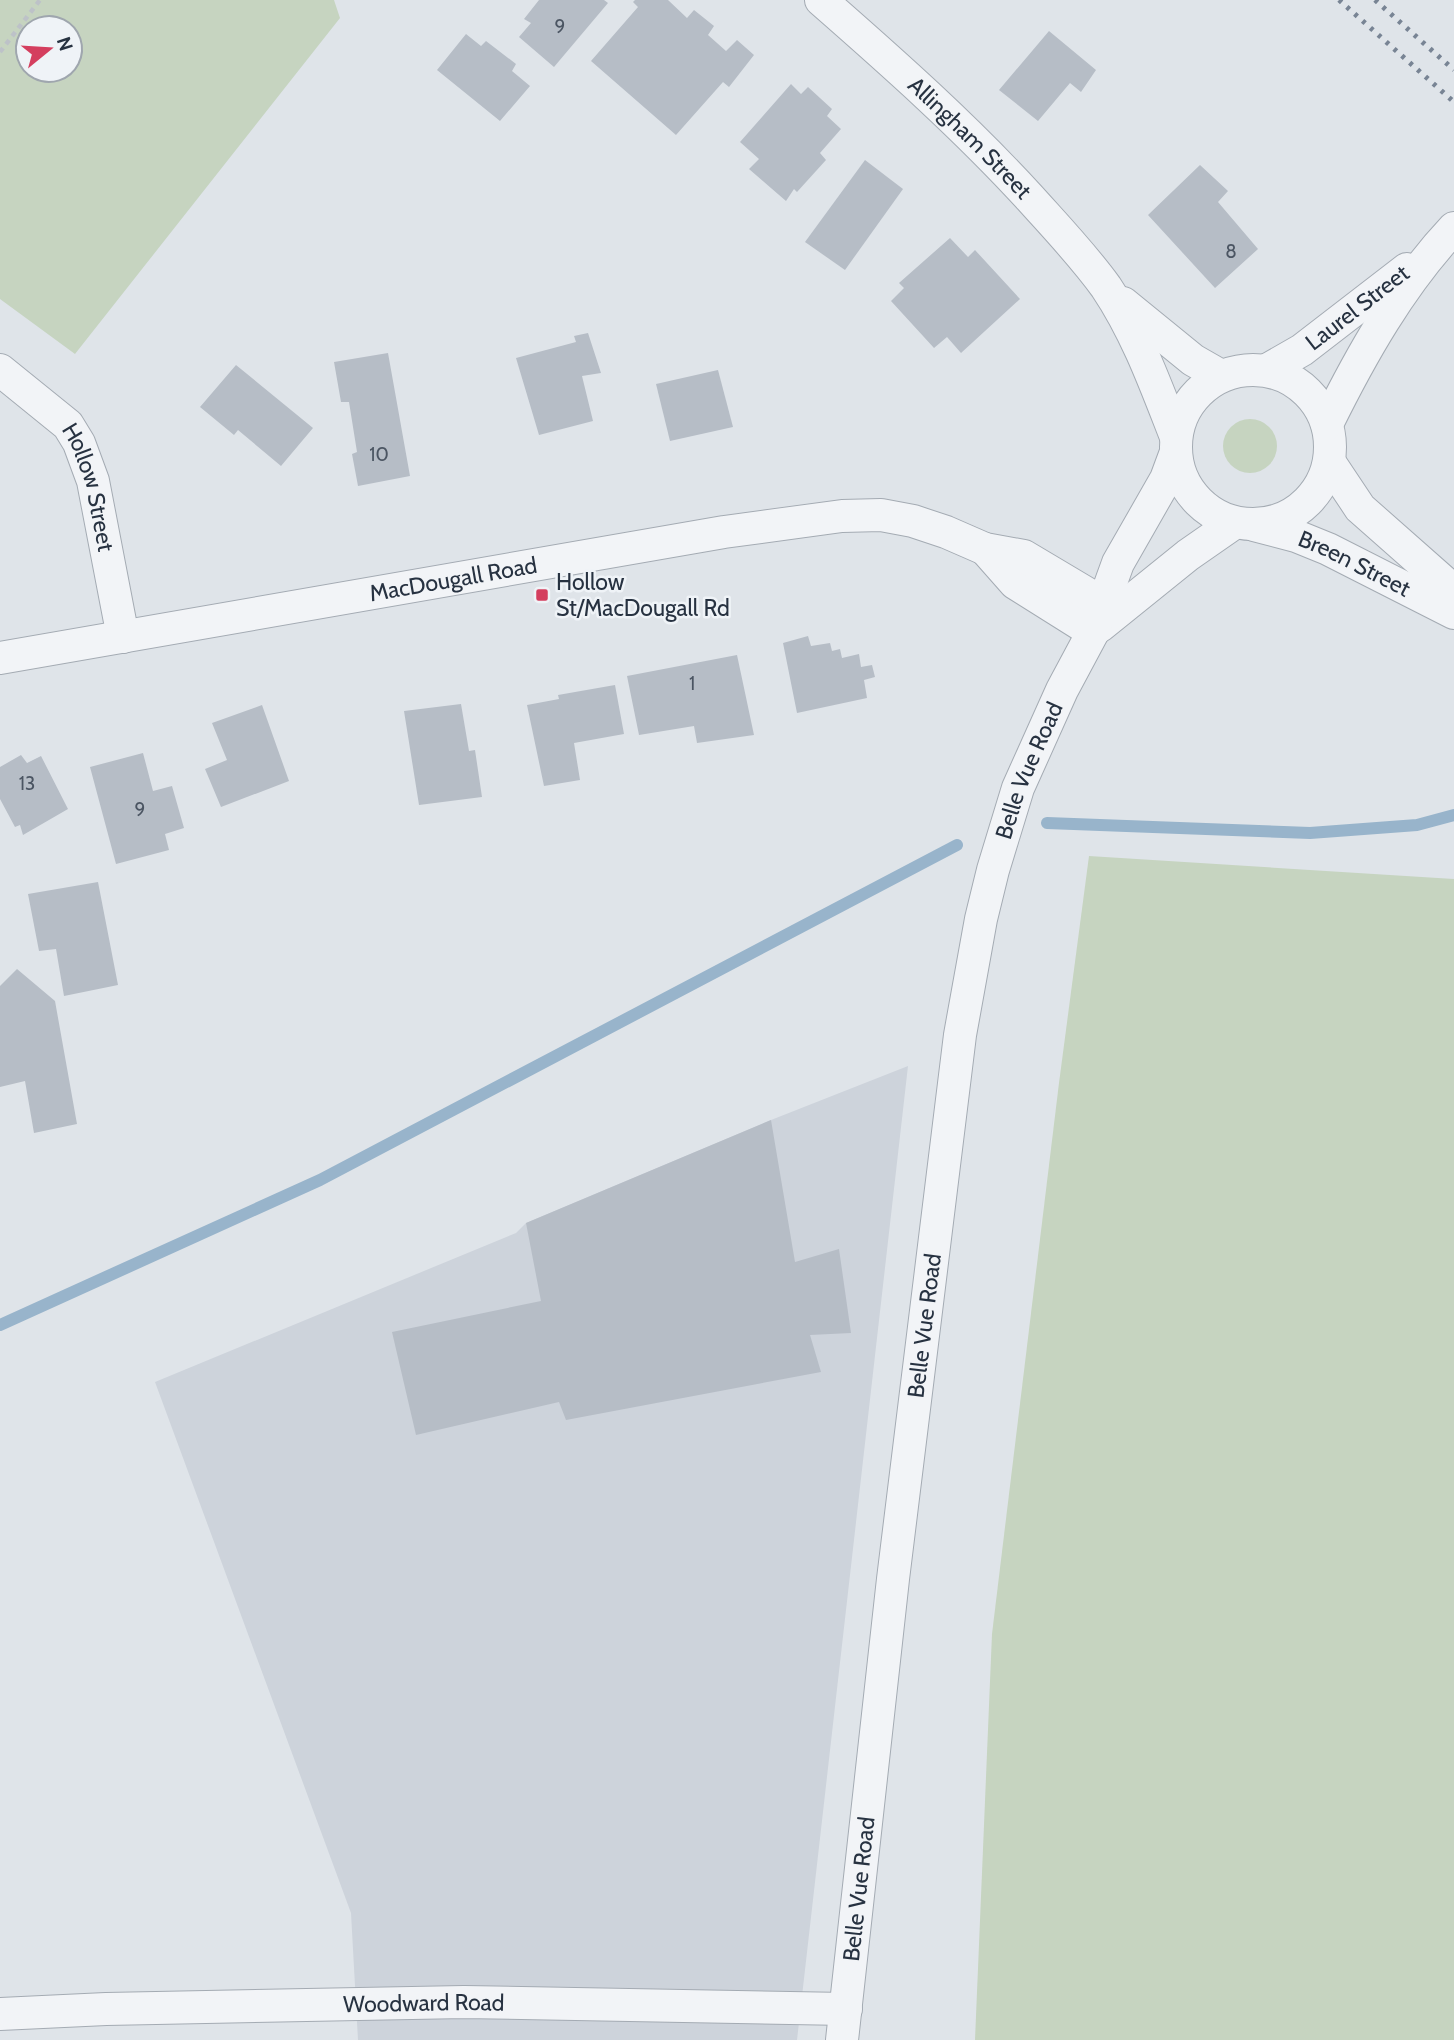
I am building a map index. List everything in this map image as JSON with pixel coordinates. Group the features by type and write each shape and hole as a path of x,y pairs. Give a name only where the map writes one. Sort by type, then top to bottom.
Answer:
{"street":[{"name":"Allingham Street","path":"821,0 981,147 1055,226 1106,288 1155,331 1221,376"},
{"name":"Laurel Street","path":"1267,370 1302,350 1340,322 1448,233"},
{"name":"Laurel Street","path":"1327,424 1359,362 1393,307 1448,233"},
{"name":"Allingham Street","path":"1106,288 1141,351 1176,444"},
{"name":"Hollow Street","path":"0,370 68,425 79,443 93,481 123,637"},
{"path":"1267,370 1287,377 1305,389 1318,405 1327,424 1331,444 1330,463 1320,488 1303,508 1279,521 1244,524 1212,513 1194,497 1181,476 1176,444 1184,412 1199,391 1221,376 1236,371 1267,370"},
{"name":"Belle Vue Road","path":"842,2040 893,1579 969,976 993,870 1017,789 1062,690 1104,616 1118,563 1166,479 1176,444"},
{"name":"Breen Street","path":"1330,463 1360,509 1454,591"},
{"name":"MacDougall Road","path":"0,658 710,534 829,517 881,515 913,521 946,532 985,550 1024,556 1104,616"},
{"name":"Belle Vue Road","path":"1104,616 1188,555 1244,524"},
{"name":"Breen Street","path":"1244,524 1296,536 1328,549 1454,613"},
{"name":"Woodward Road","path":"0,2014 119,2008 464,2002 846,2009"}],"path":[{"path":"0,51 40,0"}],"shaded area":[{"path":"908,1066 797,2040 358,2040 351,1913 155,1382 516,1233 526,1223 771,1120"}],"green space":[{"path":"0,0 334,0 340,18 75,354 0,299"},
{"path":"1250,419 1269,427 1277,446 1269,465 1250,473 1231,465 1223,446 1231,427"},
{"path":"1089,856 1454,879 1454,2040 975,2040 992,1634"}],"building":[{"path":"539,0 604,0 608,3 554,67 519,37 531,23 524,19"},
{"path":"668,0 687,18 694,10 714,26 708,35 726,51 737,40 754,55 729,87 723,82 676,135 591,61 638,7 633,2"},
{"path":"1049,31 1096,70 1081,92 1070,83 1038,121 999,90"},
{"path":"466,34 481,46 486,41 516,64 512,71 530,86 500,121 437,70"},
{"path":"791,84 801,94 808,87 832,109 827,116 841,129 820,153 826,160 797,192 794,189 786,201 749,169 759,159 740,142"},
{"path":"865,160 903,189 845,270 805,242"},
{"path":"1200,165 1228,191 1218,202 1258,249 1215,288 1148,215"},
{"path":"950,238 968,257 975,250 1020,299 961,353 947,337 934,348 891,301 904,288 899,283"},
{"path":"588,333 601,373 582,376 593,421 539,435 516,358 576,342 574,336"},
{"path":"388,353 410,476 358,486 352,454 357,452 349,402 341,402 334,362"},
{"path":"236,365 313,428 281,466 238,430 234,435 200,407"},
{"path":"718,370 733,427 670,441 656,384"},
{"path":"808,636 811,646 830,643 832,651 840,649 842,658 859,654 861,667 872,665 875,677 864,680 867,698 797,713 783,643"},
{"path":"737,655 754,735 697,743 694,726 639,735 627,676"},
{"path":"615,685 624,734 574,743 580,780 544,786 527,705 559,699 558,695"},
{"path":"461,704 469,751 475,750 482,797 419,805 404,711"},
{"path":"262,705 289,781 221,807 205,769 227,760 212,723"},
{"path":"143,753 153,791 172,786 184,828 165,834 169,850 116,864 90,767"},
{"path":"21,755 27,763 41,756 68,809 23,835 20,825 15,827 0,799 0,767"},
{"path":"98,882 118,985 64,996 56,949 39,951 28,894"},
{"path":"17,969 55,1001 77,1124 34,1133 25,1081 0,1087 0,986"},
{"path":"771,1120 795,1262 839,1249 851,1333 810,1335 821,1372 566,1420 559,1402 416,1435 392,1332 541,1301 526,1223"}],"waterway":[{"path":"1047,823 1310,833 1417,825 1454,815"},
{"path":"0,1325 320,1180 957,845"}],"railway":[{"path":"1339,0 1454,102"},
{"path":"1375,0 1454,70"}],"place":[{"name":"Hollow St/MacDougall Rd","path":"542,595"}]}
